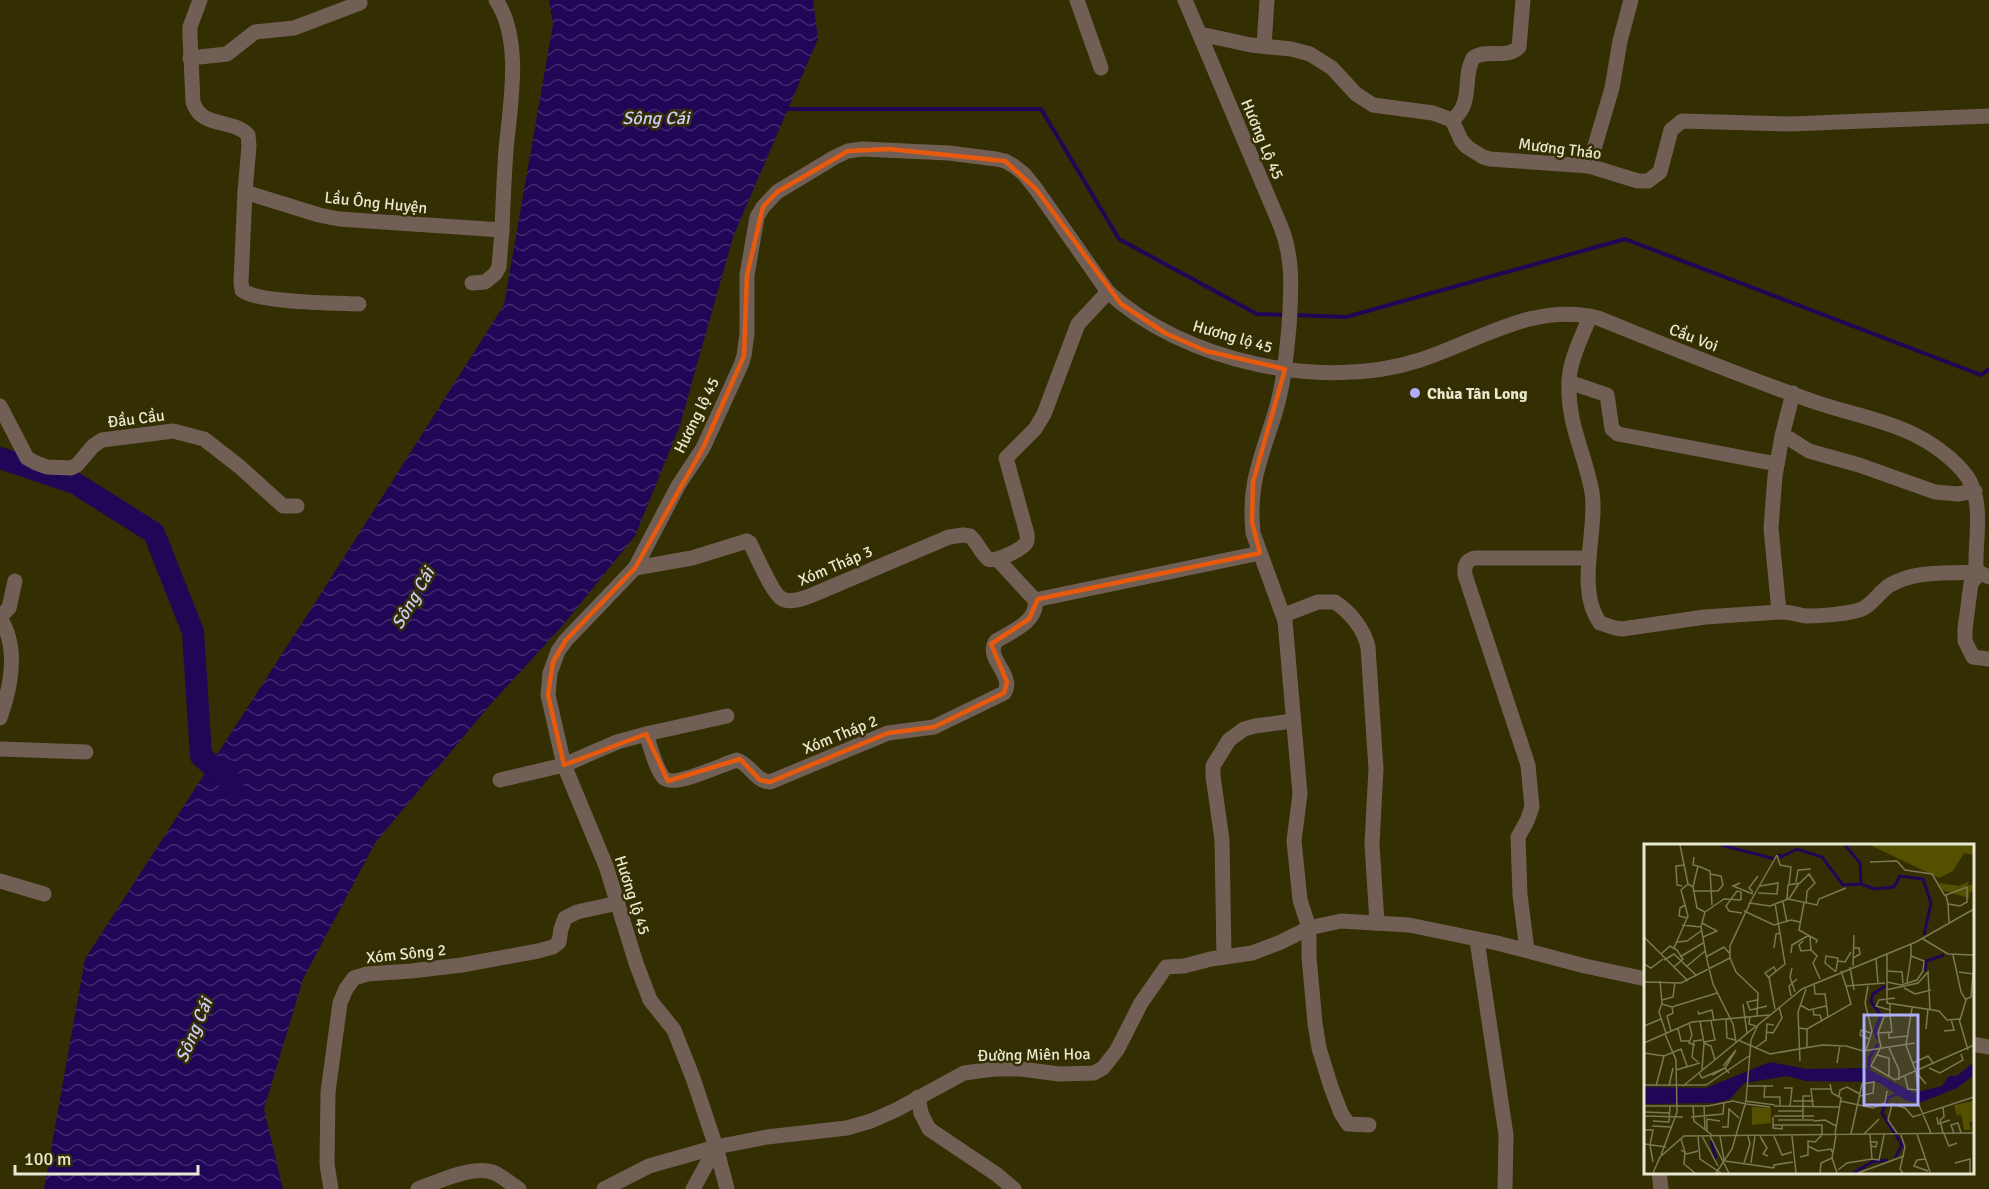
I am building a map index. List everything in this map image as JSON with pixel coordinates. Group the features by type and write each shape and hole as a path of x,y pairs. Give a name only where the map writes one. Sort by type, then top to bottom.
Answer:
{"street":[{"path":"200,0 190,27 193,102 198,113 210,120 242,129 248,135 242,290 245,293 304,302 359,304"},
{"path":"472,283 485,282 497,271 502,230 513,78 506,17 496,0"},
{"path":"1077,0 1101,68"},
{"name":"Hương Lộ 45","path":"1185,0 1286,238 1291,264 1291,297 1285,369 1275,412 1253,482 1252,522 1253,533 1284,615 1300,794 1294,841 1300,900 1309,928 1311,990 1319,1048 1341,1113 1348,1124 1369,1125"},
{"path":"1264,46 1267,0"},
{"path":"1200,34 1310,54 1332,68 1356,94 1373,105 1433,113 1452,120 1460,112 1466,99 1469,68 1473,58 1482,53 1510,53 1519,47 1523,0"},
{"path":"1589,166 1612,88 1620,41 1631,0"},
{"path":"190,58 227,54 255,32 294,27 360,3"},
{"name":"Mương Tháo","path":"1452,120 1461,140 1483,157 1589,166 1638,181 1648,181 1654,179 1660,172 1671,129 1682,121 1790,124 1989,116"},
{"name":"Hương lộ 45","path":"727,1189 693,1078 674,1030 650,1000 606,866 564,765 548,685 553,663 566,640 635,568 678,486 703,448 744,356 747,334 747,275 757,217 763,207 777,192 848,151 871,149 949,153 1005,161 1024,174 1108,292 1120,304 1149,324 1206,351 1285,369"},
{"name":"Lầu Ông Huyện","path":"245,192 339,219 502,230"},
{"path":"998,560 1025,545 1027,540 1006,457 1035,429 1047,406 1076,330 1082,320 1108,292"},
{"name":"Cầu Voi","path":"1285,369 1350,372 1393,368 1423,359 1527,318 1552,314 1590,316 1793,393 1913,434 1953,462 1967,477 1975,491"},
{"path":"1590,316 1572,365 1569,382 1572,421 1592,492 1590,592 1594,610 1600,622 1615,628 1705,617 1790,611 1804,616 1861,609 1890,585 1907,578 1930,573 1982,573"},
{"path":"1569,382 1607,395 1612,429 1618,434 1777,464"},
{"path":"1779,612 1771,528 1777,464 1793,393"},
{"name":"Đầu Cầu","path":"0,406 27,458 36,464 71,468 102,440 172,431 204,440 240,467 283,506 297,506"},
{"path":"1782,436 1809,451 1859,465 1935,492 1958,494 1975,491 1982,573"},
{"name":"Xóm Tháp 3","path":"635,568 692,558 747,541 777,595 791,601 810,596 938,540 957,535 970,536 988,559 998,560 1035,600"},
{"path":"1035,600 1260,553"},
{"path":"1527,950 1520,896 1518,837 1532,807 1528,765 1465,575 1465,566 1468,561 1475,558 1589,558"},
{"path":"1982,573 1974,579 1970,589 1965,641 1973,657 1989,659"},
{"path":"0,718 12,654 9,634 0,617 9,608 15,581"},
{"name":"Xóm Tháp 2","path":"645,734 660,771 668,781 680,780 737,760 743,762 760,780 767,782 888,733 934,726 1004,693 1007,689 1007,682 994,654 993,646 996,641 1029,619 1035,611 1035,600"},
{"path":"1284,615 1318,602 1335,602 1366,636 1376,769 1372,844 1377,923"},
{"path":"500,780 564,765 617,742 645,734 727,716"},
{"path":"1224,957 1222,840 1213,766 1228,740 1244,729 1293,721"},
{"path":"0,749 86,752"},
{"path":"0,881 44,894"},
{"name":"Xóm Sông 2","path":"331,1189 327,1164 328,1092 340,1003 354,978 367,974 462,965 553,947 559,942 565,918 591,908 618,903"},
{"name":"Đường Miên Hoa","path":"716,1147 767,1137 848,1128 896,1110 964,1073 994,1069 1021,1069 1059,1074 1094,1073 1103,1068 1117,1050 1141,1003 1166,967 1184,966 1252,953 1309,928 1341,921 1409,925 1497,943 1644,979"},
{"path":"1477,940 1506,1135 1505,1189"},
{"path":"1974,1044 1989,1047"},
{"path":"918,1097 921,1113 929,1129 996,1174 1014,1189"},
{"path":"604,1189 649,1166 716,1147"},
{"path":"693,1189 716,1147"},
{"path":"418,1189 456,1175 476,1171 494,1172 519,1189"},
{"path":"1659,1174 1660,1189"}],"highlighted area":[{"path":"889,149 1005,161 1036,189 1121,304 1165,333 1206,351 1285,369 1253,482 1252,522 1260,553 1038,599 1029,619 991,644 1007,682 1004,693 934,727 888,733 770,782 760,780 740,759 668,781 646,734 564,765 548,695 553,662 566,640 635,568 703,448 744,356 747,275 763,207 777,192 848,151"}],"water":[{"name":"Sông Cái","path":"549,0 813,0 818,39 733,237 680,425 635,536 563,625 489,706 375,843 303,979 264,1109 283,1189 44,1189 85,959 504,305 553,24"}],"waterway":[{"path":"788,109 1041,109 1119,239 1257,314 1285,315"},
{"path":"1292,315 1346,317 1625,239 1981,375 1989,369"},
{"path":"0,458 75,483 154,533 193,632 201,756 233,783"}],"place":[{"name":"Chùa Tân Long","path":"1415,393"}]}
